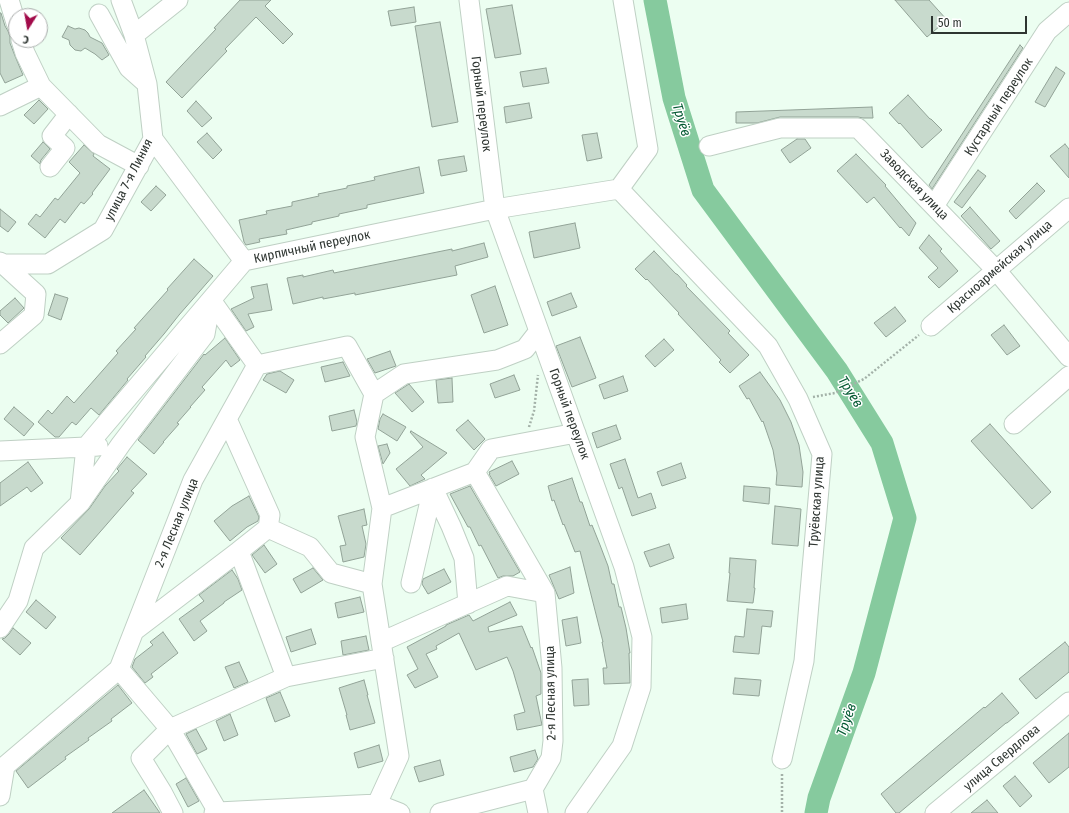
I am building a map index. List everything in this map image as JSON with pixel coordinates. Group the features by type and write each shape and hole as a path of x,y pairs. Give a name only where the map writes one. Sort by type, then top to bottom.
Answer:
{"street":[{"name":"улица 7-я Линия","path":"2,263 48,264 104,230 153,139 147,84 134,35 121,0"},
{"path":"134,35 178,0"},
{"name":"Горный переулок","path":"468,0 495,209 624,567 642,636 642,687 622,746 575,813"},
{"path":"619,189 648,149 623,0"},
{"name":"Кустарный переулок","path":"934,206 1047,31 1069,12"},
{"path":"98,14 129,68 147,84"},
{"path":"23,48 41,86 98,144 138,166"},
{"path":"0,106 41,86"},
{"path":"50,167 65,148 52,136 69,114"},
{"name":"Заводская улица","path":"709,146 780,128 858,128 996,270 1069,357"},
{"path":"153,139 244,261"},
{"name":"Кирпичный переулок","path":"86,447 244,261 495,209 619,189"},
{"name":"Труёвская улица","path":"619,189 768,346 798,399 822,454 804,661 782,759"},
{"name":"Красноармейская улица","path":"931,326 1069,208"},
{"name":"улица 7-я Линия","path":"0,344 34,315 36,294 2,263"},
{"path":"211,300 257,365 347,346 374,394 365,437 382,508 372,584 399,756 377,804"},
{"path":"0,628 18,601 34,548 80,503 121,444 205,334 211,300"},
{"path":"374,394 404,374 497,360 525,349 539,331"},
{"name":"2-я Лесная улица","path":"0,796 4,766 119,670 193,480 257,365"},
{"path":"1014,424 1069,376"},
{"path":"134,631 268,528 270,515 227,419"},
{"path":"382,508 475,472 491,449 576,433"},
{"path":"0,451 121,444"},
{"path":"80,503 86,447"},
{"name":"2-я Лесная улица","path":"475,472 545,593 552,668 553,741 551,758 533,789"},
{"path":"411,583 433,488"},
{"path":"433,488 464,558 468,604"},
{"path":"268,528 310,547 331,572 372,584"},
{"path":"239,551 286,677"},
{"path":"173,813 141,758 170,728 286,677 382,650 468,604 507,586 545,593"},
{"path":"119,670 170,728 216,812 377,804 400,813"},
{"name":"улица Свердлова","path":"935,813 1069,702"},
{"path":"440,813 533,789 538,813"}],"path":[{"path":"798,399 835,393 864,379 931,326"},
{"path":"520,444 527,433 534,411 538,372"},
{"path":"782,759 782,813"}],"building":[{"path":"240,0 271,0 265,6 293,34 283,44 256,17 225,49 227,51 182,98 166,82 216,29 214,28"},
{"path":"895,0 929,0 947,20 927,37"},
{"path":"512,5 521,54 495,58 486,9"},
{"path":"414,7 416,22 391,26 388,11"},
{"path":"1,13 8,31 8,48 12,48 23,75 5,83 0,73"},
{"path":"440,22 458,122 432,127 415,26"},
{"path":"68,26 75,29 79,28 85,30 90,37 102,43 109,55 102,60 85,48 81,51 75,50 70,45 69,40 62,37"},
{"path":"1020,45 1023,48 932,189 929,185"},
{"path":"1056,67 1065,73 1045,107 1035,102"},
{"path":"546,68 549,83 523,87 520,72"},
{"path":"908,95 942,130 922,148 889,113"},
{"path":"39,100 48,109 34,124 24,115"},
{"path":"196,101 212,118 202,127 187,111"},
{"path":"529,103 532,118 506,123 504,107"},
{"path":"872,107 873,118 780,117 757,123 736,123 736,112"},
{"path":"207,133 222,150 213,159 197,142"},
{"path":"597,133 602,158 587,161 582,135"},
{"path":"797,139 805,139 811,148 790,163 781,150"},
{"path":"43,142 50,149 41,160 40,164 31,156"},
{"path":"1065,144 1069,149 1069,178 1050,156"},
{"path":"84,145 94,154 93,156 110,169 92,193 93,194 84,204 81,202 65,223 60,219 45,238 28,224 36,214 40,217 55,198 58,200 80,173 69,162"},
{"path":"856,154 886,185 885,186 916,223 909,236 901,227 900,228 874,197 867,203 837,171"},
{"path":"464,156 467,171 441,176 438,160"},
{"path":"419,167 424,193 367,205 367,208 339,214 339,216 286,230 287,234 259,239 260,242 246,245 244,242 239,220 267,214 266,211 292,206 292,202 319,196 318,194 375,180 374,177"},
{"path":"978,170 986,176 962,208 954,202"},
{"path":"1037,183 1045,191 1016,219 1009,211"},
{"path":"156,186 166,195 151,211 141,202"},
{"path":"970,207 1000,241 991,249 961,216"},
{"path":"0,209 16,222 8,232 0,226"},
{"path":"575,223 580,248 534,258 529,232"},
{"path":"929,235 942,249 940,251 958,271 939,288 928,277 938,268 919,248"},
{"path":"484,243 488,257 455,266 457,275 355,295 355,293 323,299 323,297 293,304 287,278 303,275 303,277 333,270 334,273 452,249 452,251"},
{"path":"654,251 730,331 728,333 749,355 730,373 719,362 721,360 678,314 679,313 647,279 646,280 635,269"},
{"path":"194,259 213,276 145,356 146,357 99,415 91,408 76,425 72,422 59,437 55,437 38,422 48,410 52,414 67,396 74,403 118,353 116,351 136,329 134,328"},
{"path":"267,284 272,310 248,314 254,327 246,331 231,309 254,298 251,287"},
{"path":"495,286 508,325 484,333 471,295"},
{"path":"571,293 577,307 552,316 547,302"},
{"path":"55,294 68,298 61,320 48,315"},
{"path":"15,298 24,308 8,323 0,315 0,311"},
{"path":"895,307 906,321 886,337 874,323"},
{"path":"1004,325 1020,346 1007,355 991,335"},
{"path":"580,337 596,378 572,387 556,346"},
{"path":"225,338 240,360 231,367 226,360 202,387 205,390 177,423 179,424 154,454 138,440 204,354 205,355"},
{"path":"664,339 674,350 655,367 645,356"},
{"path":"390,351 396,366 375,373 367,359"},
{"path":"343,362 350,376 325,382 321,367"},
{"path":"280,371 294,380 286,393 263,380 267,374"},
{"path":"760,372 780,400 791,422 799,445 803,472 802,487 776,485 777,473 773,450 763,421 762,422 749,398 747,399 739,386"},
{"path":"514,375 520,390 495,398 490,384"},
{"path":"623,376 628,391 604,399 599,385"},
{"path":"452,378 453,402 438,403 436,380"},
{"path":"409,384 424,402 412,412 395,393"},
{"path":"14,407 34,424 24,436 4,419"},
{"path":"354,410 357,422 356,426 332,431 329,416"},
{"path":"383,414 406,427 397,441 378,429 380,419"},
{"path":"468,420 485,439 474,450 456,430"},
{"path":"990,424 1051,492 1032,509 971,441"},
{"path":"616,425 621,439 597,448 592,433"},
{"path":"411,431 447,453 421,475 425,479 410,486 396,469 423,447 410,432"},
{"path":"387,444 390,453 383,464 378,446"},
{"path":"127,457 147,474 131,491 134,493 80,555 61,538 89,509 105,486 119,471 117,469"},
{"path":"625,459 638,498 651,493 656,508 632,516 622,487 619,489 610,464"},
{"path":"512,461 519,474 496,486 489,472"},
{"path":"28,462 43,483 31,492 27,487 0,506 0,483"},
{"path":"681,463 686,478 662,486 657,472"},
{"path":"572,478 580,502 582,502 590,526 592,525 608,566 619,607 621,607 630,653 630,683 604,684 603,668 607,668 603,642 580,551 575,552 554,500 552,501 548,486"},
{"path":"470,486 520,572 513,576 503,576 498,578 481,545 479,546 470,527 468,527 450,494"},
{"path":"744,486 770,488 769,504 743,501"},
{"path":"249,496 259,517 258,521 247,527 230,541 214,521 232,506"},
{"path":"775,506 801,509 798,546 772,544"},
{"path":"364,509 367,525 362,526 366,544 364,557 343,562 340,546 346,545 338,516"},
{"path":"669,544 674,558 650,567 644,552"},
{"path":"264,545 277,564 265,573 252,555"},
{"path":"730,558 756,560 753,603 727,601"},
{"path":"570,567 574,593 559,599 549,575"},
{"path":"313,568 323,580 301,593 293,579"},
{"path":"444,569 451,582 428,594 422,584 423,579"},
{"path":"232,570 238,579 242,590 200,621 207,631 194,641 179,619 204,601 199,595"},
{"path":"360,597 364,612 338,618 335,603"},
{"path":"36,600 56,617 46,629 26,612"},
{"path":"510,602 517,615 488,627 489,632 522,626 531,648 532,647 541,673 541,694 536,696 542,725 517,730 514,715 525,712 513,671 507,657 476,670 459,633 436,646 437,649 426,654 438,677 415,688 407,675 418,669 407,647 446,625 469,615 473,621"},
{"path":"686,604 688,619 662,623 660,608"},
{"path":"747,609 773,611 771,627 762,626 759,654 733,652 735,636 744,637"},
{"path":"577,617 581,643 566,646 562,620"},
{"path":"13,628 31,643 20,655 2,639 9,634"},
{"path":"311,629 316,644 291,652 286,637"},
{"path":"163,632 178,653 151,674 153,677 145,683 132,667 135,659 153,645 150,642"},
{"path":"366,636 369,650 343,655 341,641"},
{"path":"1065,642 1069,647 1069,672 1036,699 1019,679"},
{"path":"239,662 248,682 234,688 225,667"},
{"path":"735,678 761,680 759,696 733,694"},
{"path":"588,679 589,705 574,706 572,680"},
{"path":"364,680 375,723 350,730 339,688"},
{"path":"118,685 132,703 111,719 112,721 88,738 89,740 65,757 66,759 28,788 16,771"},
{"path":"280,692 290,716 275,722 266,698"},
{"path":"1002,693 1019,713 899,813 896,813 881,794"},
{"path":"230,714 238,735 224,741 216,721"},
{"path":"196,729 207,749 197,754 186,734"},
{"path":"1069,733 1069,767 1049,783 1033,763"},
{"path":"379,745 383,761 358,768 354,753"},
{"path":"535,750 538,759 533,767 514,772 510,757"},
{"path":"440,760 444,775 419,782 414,767"},
{"path":"1015,776 1032,796 1020,807 1003,786"},
{"path":"186,778 199,801 188,807 176,784"},
{"path":"144,790 160,813 112,813"},
{"path":"987,800 998,813 971,813"}],"waterway":[{"name":"Труёв","path":"655,0 674,98 703,190 837,371 882,443 905,518 864,673 819,798 816,813"}]}
